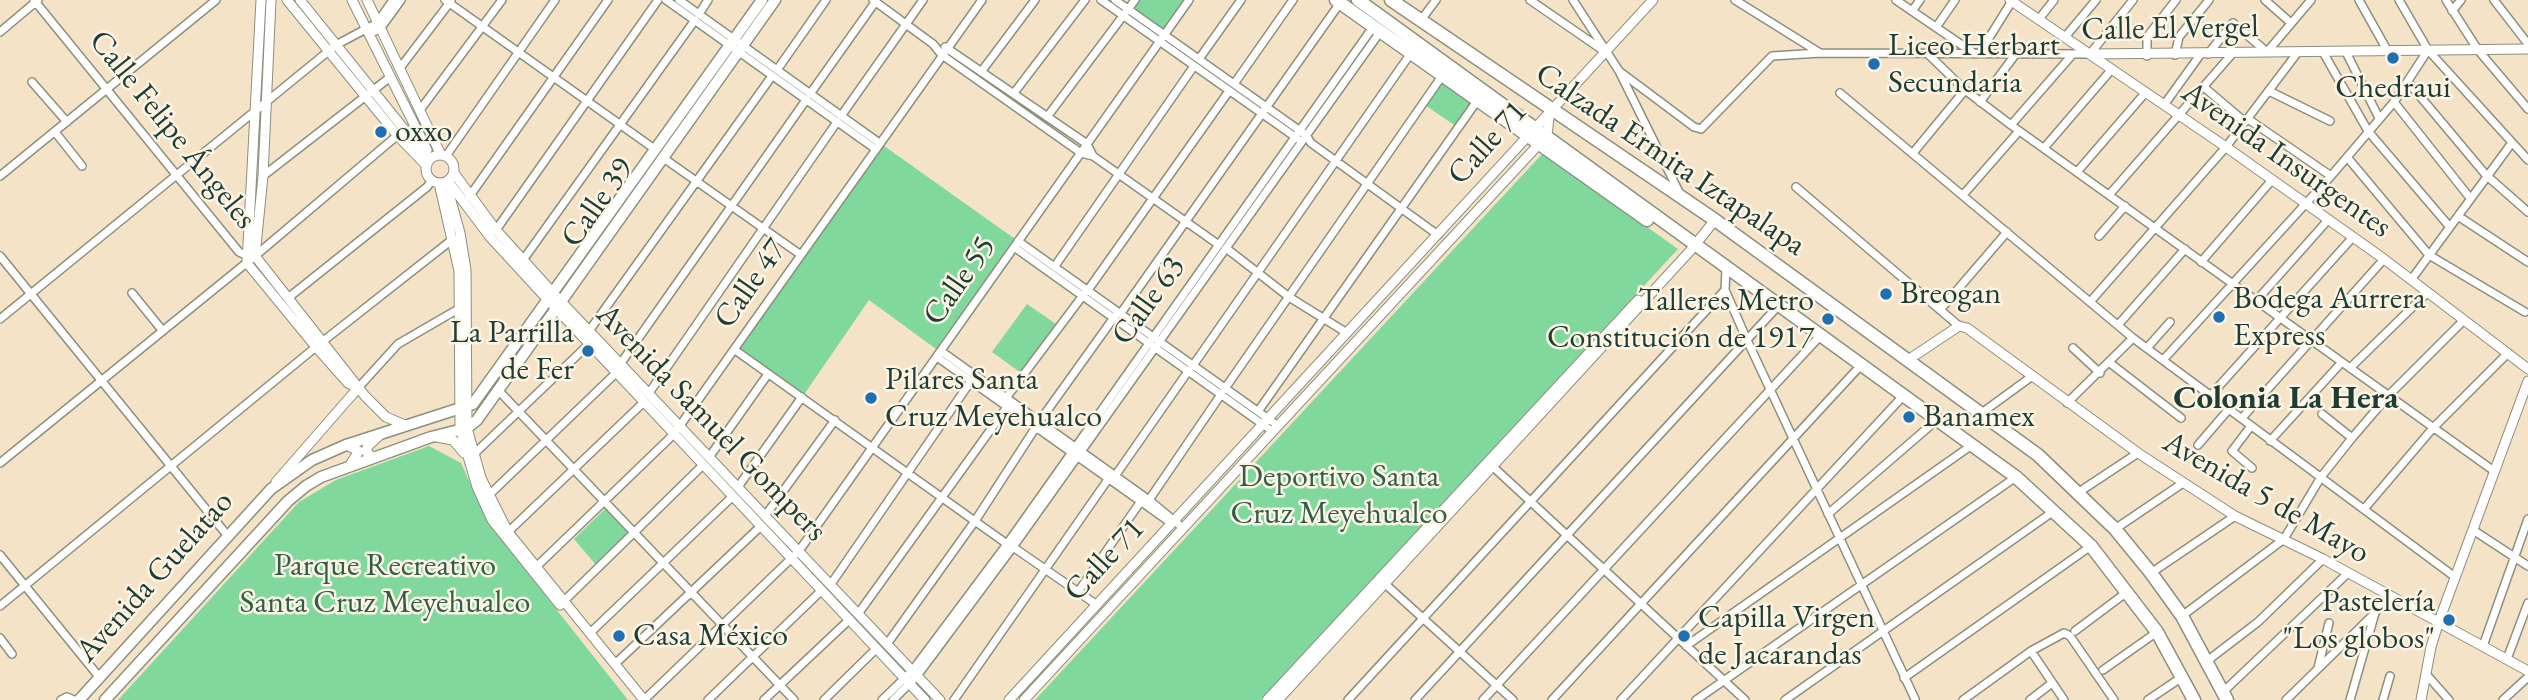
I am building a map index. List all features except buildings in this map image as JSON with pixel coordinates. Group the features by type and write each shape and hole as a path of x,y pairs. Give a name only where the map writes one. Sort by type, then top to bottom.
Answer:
{"main road":[{"name":"Calle 39","path":"736,46 762,0"},
{"name":"Calle 39","path":"462,409 479,398 555,301 736,46 775,0"},
{"name":"Calzada Ermita Iztapalapa","path":"1358,0 1652,224 1693,245 1906,394 2016,477 2091,545 2157,632 2194,700"},
{"name":"Calzada Ermita Iztapalapa","path":"1391,0 1715,220 1983,412 2079,492 2115,528 2182,616 2225,696"},
{"name":"Calzada Ermita Iztapalapa","path":"1338,2 1477,101 1532,131"},
{"name":"Calle 39","path":"463,429 477,420 499,391 555,301"},
{"name":"Avenida Guelatao","path":"79,700 271,489 312,460 346,445 462,409"},
{"name":"Avenida Guelatao","path":"105,700 288,501 321,477 431,437 463,429"}],"street":[{"path":"0,176 216,0"},
{"path":"250,258 254,113 261,0"},
{"path":"250,258 263,176 271,0"},
{"path":"287,0 368,92 405,129 443,180 460,233 466,270 462,409"},
{"path":"300,0 332,48"},
{"path":"352,0 390,78 405,129"},
{"path":"288,298 427,187 443,180 454,166 444,156 366,0"},
{"path":"379,26 393,0"},
{"path":"0,319 332,48 379,26 401,0"},
{"path":"421,110 502,0"},
{"path":"429,161 444,156 555,0"},
{"path":"469,197 608,0"},
{"path":"496,230 658,0"},
{"path":"666,0 697,17"},
{"path":"679,0 736,46 876,145"},
{"path":"523,260 708,0"},
{"path":"589,331 826,0"},
{"path":"649,393 923,0"},
{"name":"Calle 47","path":"534,569 674,434 876,145 982,0"},
{"path":"981,72 1035,0"},
{"path":"1014,93 1085,0"},
{"path":"1101,0 1126,13 1162,38 1438,235"},
{"path":"1115,0 1126,13"},
{"path":"1048,117 1135,0"},
{"name":"Calle 55","path":"644,700 799,551 1189,0"},
{"path":"1055,266 1241,0"},
{"path":"1006,398 1086,292 1293,0"},
{"path":"1421,20 1436,0"},
{"path":"1530,0 1605,51"},
{"path":"1573,0 1619,71 1682,197"},
{"path":"1550,110 1653,0"},
{"path":"1735,0 1821,53"},
{"path":"1896,0 1978,54 2011,1"},
{"path":"1913,11 1920,0"},
{"path":"1937,26 1955,0"},
{"path":"2039,19 2054,0"},
{"path":"2065,37 2096,0"},
{"path":"2090,54 2133,0"},
{"path":"2147,56 2147,37 2176,0"},
{"path":"2175,55 2179,37 2209,0"},
{"path":"2265,0 2291,23"},
{"path":"2164,105 2203,55 2233,23 2267,52 2311,0"},
{"path":"2359,0 2387,50"},
{"path":"2399,0 2428,50 2528,160"},
{"path":"2445,0 2478,50 2528,109"},
{"path":"2452,11 2461,0"},
{"path":"2494,0 2528,47"},
{"path":"0,32 36,1"},
{"name":"Calle Felipe Ángeles","path":"36,1 239,252 250,258 288,298 319,344"},
{"path":"400,68 448,1 801,255"},
{"path":"621,363 875,1 933,44 942,55 1081,153 1093,156 1223,246 1289,297 1347,333"},
{"name":"Avenida Insurgentes","path":"2011,1 2180,115 2384,259 2528,369"},
{"path":"887,644 975,521 1038,425 1186,222 1338,2"},
{"name":"Calle 63","path":"892,700 1010,545 1377,29"},
{"path":"933,44 948,48 1087,144 1093,156"},
{"name":"Calle El Vergel","path":"1619,71 1694,127 1701,129 1772,56 1821,53 2147,56 2528,47"},
{"path":"2163,360 2331,176 2394,102 2428,50"},
{"path":"2090,302 2226,147 2298,52"},
{"path":"2323,52 2368,131 2449,226"},
{"path":"2346,52 2379,118"},
{"path":"954,700 1192,367 1411,53"},
{"path":"2109,195 2232,54"},
{"path":"1929,55 1965,90 2019,131 2494,471"},
{"path":"1980,102 2015,55"},
{"path":"2011,125 2072,55"},
{"path":"2044,148 2112,69"},
{"path":"1078,592 1369,185 1442,76"},
{"path":"263,176 368,92 390,78"},
{"path":"32,82 67,122"},
{"path":"2408,82 2486,175 2528,212"},
{"path":"2205,88 2247,120 2331,176"},
{"path":"1913,153 1965,90"},
{"path":"2269,91 2330,121"},
{"path":"2077,172 2146,92"},
{"path":"1840,93 2133,338 2455,577"},
{"path":"1259,410 1477,101"},
{"path":"2394,102 2470,198"},
{"name":"Calle 71","path":"1009,700 1550,110"},
{"name":"Calle 71","path":"1024,700 1543,140 1550,110"},
{"path":"0,463 405,129"},
{"path":"1963,195 2019,131"},
{"path":"55,132 82,166"},
{"path":"2411,280 2511,144"},
{"path":"2347,157 2428,255 2525,312"},
{"path":"443,180 453,239 460,308 463,429 471,466 492,520 637,700"},
{"name":"Avenida Samuel Gompers","path":"443,180 469,197 589,344 792,559 887,644 925,700"},
{"name":"Avenida Samuel Gompers","path":"443,180 490,237 589,331 681,425 799,551 826,587"},
{"path":"2202,262 2272,180"},
{"path":"1796,187 1959,326 1908,360"},
{"path":"2099,236 2125,206"},
{"path":"2458,216 2528,262"},
{"path":"1278,700 1383,581 1715,220"},
{"path":"2256,301 2328,220"},
{"path":"1940,310 2007,232"},
{"path":"2211,395 2353,237"},
{"path":"0,606 319,344 453,239"},
{"path":"1016,244 1055,266 1086,292"},
{"path":"1016,244 1275,428"},
{"path":"2118,326 2185,249"},
{"path":"0,256 227,536"},
{"name":"Calle Felipe Ángeles","path":"250,258 348,383 358,388 386,417 405,425"},
{"path":"2242,418 2384,259"},
{"path":"1726,269 1725,290 1915,699"},
{"path":"1348,700 1725,290"},
{"path":"2350,368 2428,292"},
{"path":"132,293 162,330"},
{"path":"1415,700 1779,305"},
{"name":"Avenida Guelatao","path":"271,489 398,344 460,308"},
{"path":"2182,616 2284,539 2321,477 2352,438 2388,396 2464,320"},
{"path":"2147,348 2171,322"},
{"name":"Avenida 5 de Mayo","path":"1959,326 1967,328 2138,453 2235,516 2322,559 2528,671"},
{"path":"1483,700 1821,335"},
{"path":"2067,403 2133,338"},
{"path":"474,454 589,344"},
{"path":"2073,348 2100,373"},
{"path":"735,350 1097,605"},
{"path":"2364,509 2433,428 2508,353"},
{"path":"939,354 1006,398 1038,425"},
{"path":"939,354 1006,407 1077,452 1182,529"},
{"path":"2110,363 2181,418"},
{"path":"2270,441 2341,363"},
{"path":"1552,700 1862,364"},
{"path":"488,496 616,373"},
{"path":"709,456 768,373"},
{"path":"1983,412 2031,377"},
{"path":"708,700 826,587 971,381"},
{"path":"2421,700 2439,621 2528,381"},
{"path":"1224,390 1259,410 1266,421"},
{"path":"499,391 666,562 794,700"},
{"path":"1621,700 1906,394"},
{"path":"738,487 802,397"},
{"path":"508,532 644,402"},
{"path":"764,700 854,616 1006,407"},
{"path":"2199,445 2229,409"},
{"path":"2322,414 2352,438"},
{"path":"1828,514 1939,418"},
{"path":"765,516 835,420"},
{"path":"2251,426 2232,451 2252,468"},
{"path":"463,429 488,496 508,532 534,569 564,601 644,700"},
{"path":"374,458 368,453 367,447 382,434"},
{"path":"431,437 457,443 471,466"},
{"path":"1686,646 1974,444"},
{"path":"346,445 359,451 349,467"},
{"path":"2079,492 2138,453"},
{"path":"1490,464 1745,700"},
{"path":"564,601 703,465"},
{"path":"1696,700 2016,477"},
{"path":"2115,528 2183,483"},
{"path":"590,633 733,496"},
{"path":"1785,700 2055,510"},
{"path":"2151,573 2235,516"},
{"path":"2483,646 2528,519"},
{"path":"615,664 761,526"},
{"path":"2473,530 2528,566"},
{"path":"1904,678 2091,545"},
{"path":"0,555 100,678"},
{"path":"2207,661 2258,622 2322,559"},
{"path":"2225,696 2348,573"},
{"path":"1383,581 1513,700"},
{"path":"1267,700 1383,581"},
{"path":"1963,700 2031,651 2061,634 2073,633 2127,592"},
{"path":"2286,700 2375,613 2388,595"},
{"path":"2507,659 2528,603"},
{"path":"2350,700 2375,613"},
{"name":"Avenida Samuel Gompers","path":"854,616 877,648 940,700"},
{"path":"2318,668 2329,623"},
{"path":"2103,670 2157,632"},
{"path":"2073,633 2114,700"},
{"path":"0,638 12,654"},
{"path":"824,700 877,648"},
{"path":"2031,651 2064,700"},
{"path":"2426,674 2449,700"},
{"path":"2383,700 2390,676"},
{"name":"Calle 63","path":"882,700 911,677"},
{"path":"2148,700 2182,677"},
{"path":"2503,700 2528,677"},
{"path":"2030,700 2052,683"},
{"path":"61,700 67,697 74,700"}],"green space":[{"path":"1137,0 1186,0 1164,32 1130,9"},
{"path":"1443,78 1474,102 1457,127 1425,105"},
{"path":"880,143 1015,239 936,349 869,300 803,396 738,350"},
{"name":"Deportivo Santa Cruz Meyehualco","path":"1543,153 1678,249 1260,700 1035,700"},
{"path":"1027,304 1056,324 1021,373 992,352"},
{"name":"Parque Recreativo Santa Cruz Meyehualco","path":"429,446 461,463 488,523 628,700 118,700 299,502 336,480"},
{"path":"607,507 629,532 596,565 574,539"}],"place":[{"name":"Chedraui","path":"2393,58"},
{"name":"Liceo Herbart Secundaria","path":"1874,64"},
{"name":"oxxo","path":"381,132"},
{"name":"Breogan","path":"1886,294"},
{"name":"Bodega Aurrera Express","path":"2219,317"},
{"name":"Talleres Metro Constitución de 1917","path":"1828,319"},
{"name":"La Parrilla de Fer","path":"588,351"},
{"name":"Pilares Santa Cruz Meyehualco","path":"871,398"},
{"name":"Banamex","path":"1909,417"},
{"name":"Pastelería \"Los globos\"","path":"2449,620"},
{"name":"Casa México","path":"619,636"},
{"name":"Capilla Virgen de Jacarandas","path":"1684,636"}],"district":[{"name":"Colonia La Hera","path":"2286,399"}]}
